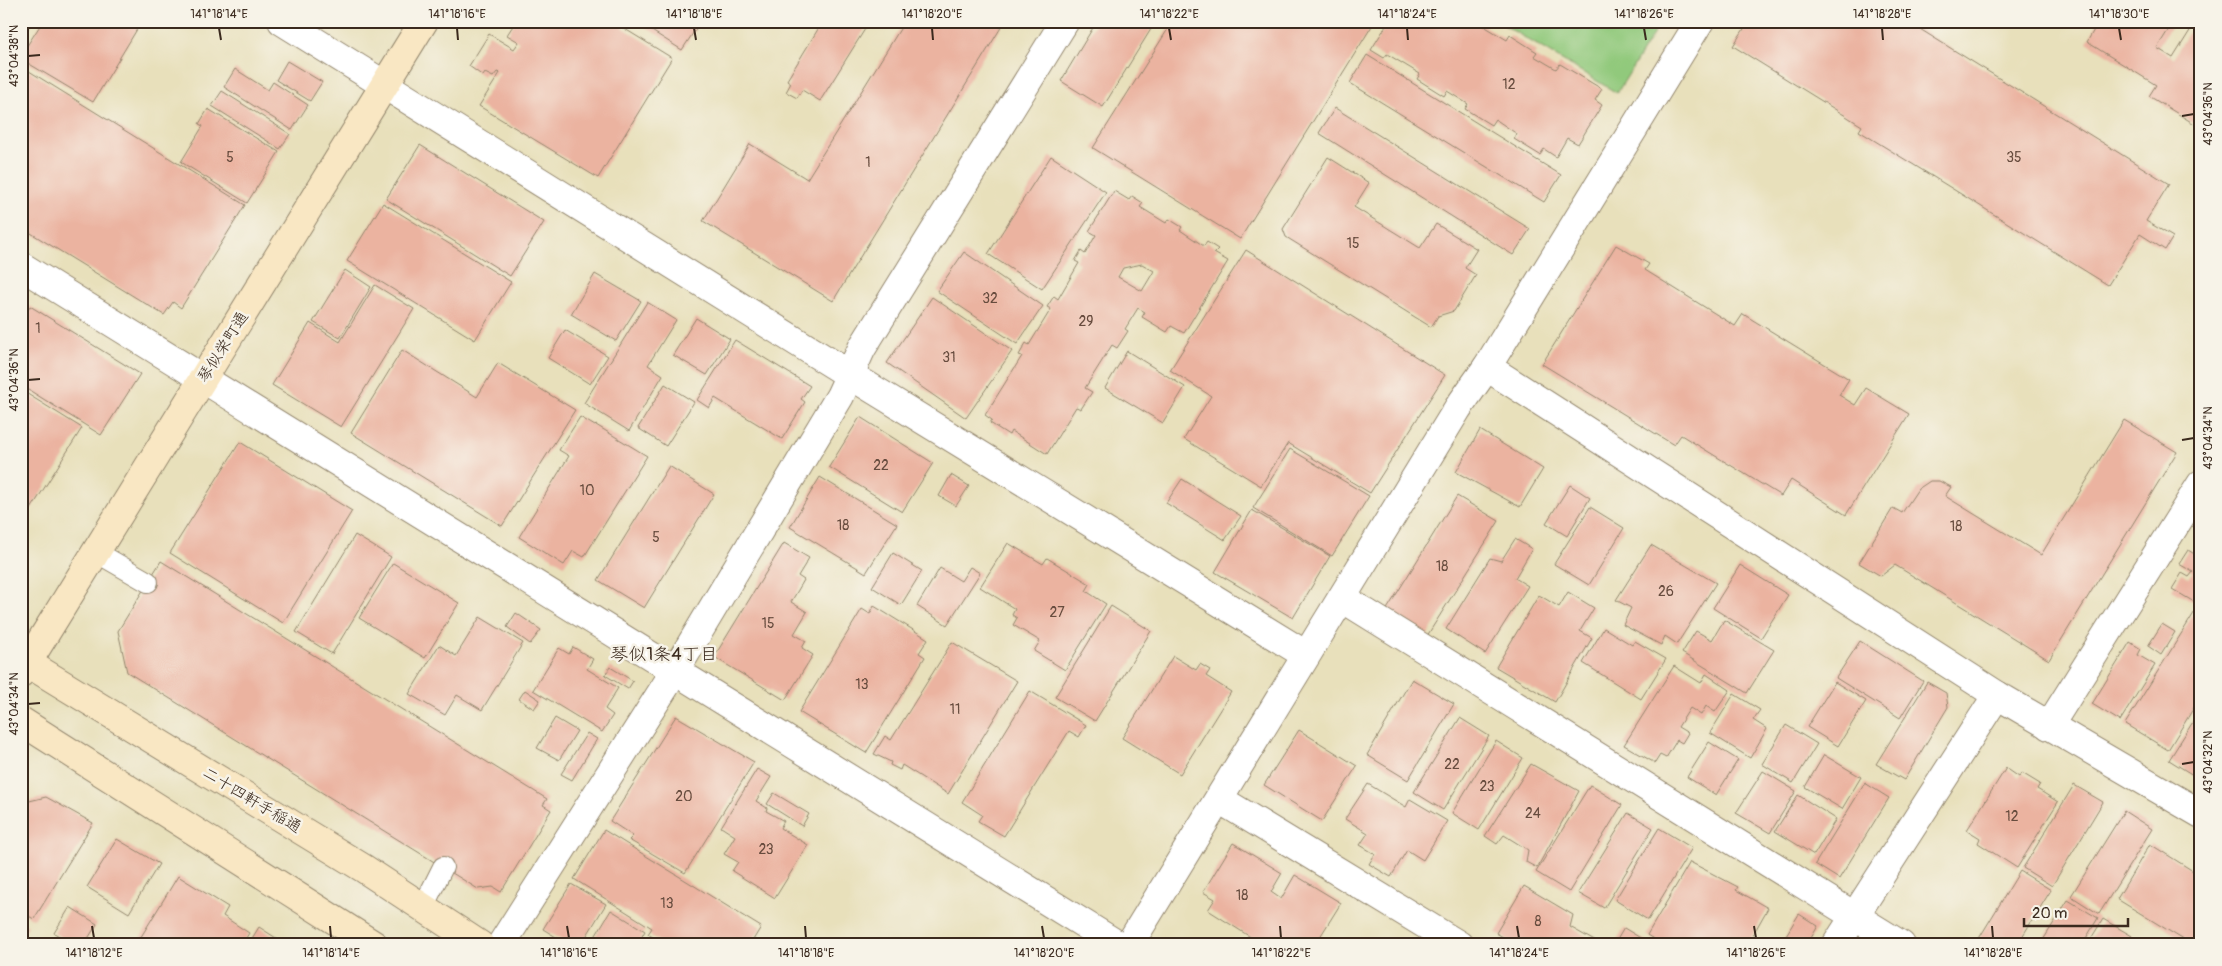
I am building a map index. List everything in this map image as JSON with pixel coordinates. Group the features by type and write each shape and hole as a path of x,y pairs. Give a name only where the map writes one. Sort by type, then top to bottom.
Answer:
{"street":[{"path":"282,21 850,375 1306,655"},
{"name":"琴似栄町通","path":"23,665 96,552 424,21"},
{"path":"501,945 675,671 840,396 862,348 1065,21"},
{"path":"1129,945 1458,408 1486,367 1700,21"},
{"path":"21,266 1118,945"},
{"path":"1486,367 1996,695 2201,814"},
{"path":"2049,726 2201,484"},
{"path":"1342,598 1901,945"},
{"name":"二十四軒手稲通","path":"23,665 363,868 480,945"},
{"path":"1836,945 1996,695"},
{"path":"21,721 374,945"},
{"path":"1219,799 1459,945"}],"lane":[{"path":"96,552 148,582"},
{"path":"423,907 443,867"}],"green space":[{"path":"1497,21 1645,21 1657,28 1617,93"}],"building":[{"path":"21,21 32,21 21,40"},
{"path":"43,21 142,21 93,102 21,59 21,55"},
{"path":"516,21 612,21 672,58 598,178 479,106 500,73 497,72 493,77 485,73 483,76 469,66 489,34 514,49 519,42 507,35"},
{"path":"636,21 701,21 682,50"},
{"path":"823,21 870,21 820,101 802,90 797,98 786,92 791,83 787,80"},
{"path":"905,21 1005,21 833,301 703,221 750,144 807,179"},
{"path":"1097,21 1156,21 1103,107 1061,81"},
{"path":"1173,21 1375,21 1240,239 1093,148"},
{"path":"1389,21 1487,21 1484,26 1507,40 1510,35 1537,52 1534,56 1556,69 1560,64 1602,89 1595,100 1602,105 1578,144 1567,138 1556,157 1544,149 1540,155 1514,139 1517,134 1495,119 1491,125 1465,109 1468,104 1447,91 1444,96 1417,79 1420,74 1387,54 1384,58 1371,50"},
{"path":"1749,21 1907,21 2169,184 2146,221 2173,237 2165,250 2140,234 2108,285 1859,131 1862,126 1733,46"},
{"path":"2099,21 2174,21 2157,48 2173,58 2196,21 2201,21 2201,128 2149,96 2156,85 2087,42"},
{"path":"1367,55 1561,175 1544,202 1350,83"},
{"path":"287,61 322,82 310,101 276,80"},
{"path":"21,66 245,205 181,308 173,302 164,315 21,227"},
{"path":"235,69 268,90 273,82 308,105 292,130 224,87"},
{"path":"222,91 290,134 280,149 212,106"},
{"path":"1335,108 1530,229 1513,255 1319,133"},
{"path":"208,109 279,152 247,203 181,162 203,126 199,124"},
{"path":"420,145 544,222 510,276 386,199"},
{"path":"1051,156 1106,192 1042,289 988,254"},
{"path":"1328,157 1369,183 1354,207 1420,248 1436,224 1477,249 1465,268 1476,275 1454,311 1438,316 1431,327 1286,237 1283,229"},
{"path":"1114,191 1129,200 1132,196 1143,203 1140,207 1166,223 1169,219 1182,227 1180,230 1204,246 1207,242 1218,249 1214,253 1228,261 1184,333 1171,326 1167,332 1142,317 1145,312 1138,308 1125,329 1128,331 1117,348 1112,345 1085,388 1092,392 1081,409 1076,407 1047,454 1011,431 1009,435 990,423 992,420 985,415 1022,356 1019,355 1026,343 1029,345 1051,309 1047,307 1054,296 1058,299 1079,263 1075,261 1081,251 1085,254 1096,235 1089,231","holes":["1142,264 1154,271 1142,291 1118,277 1123,268"]},
{"path":"383,203 511,282 475,340 347,261"},
{"path":"1616,245 1649,264 1645,270 1735,326 1743,314 1849,379 1839,395 1855,405 1866,388 1909,414 1846,515 1791,480 1781,496 1681,435 1674,445 1542,364"},
{"path":"1246,250 1445,375 1370,493 1288,443 1261,486 1184,439 1211,396 1170,370"},
{"path":"964,252 1043,306 1017,344 937,291"},
{"path":"345,270 371,287 340,338 313,322"},
{"path":"595,274 641,301 616,341 571,314"},
{"path":"375,285 414,309 341,427 272,385 310,323 340,342"},
{"path":"932,297 1012,351 966,418 887,363"},
{"path":"647,302 676,320 648,365 663,375 629,431 584,403"},
{"path":"30,306 140,374 101,435 21,385 21,320"},
{"path":"696,318 730,339 707,375 673,355"},
{"path":"565,330 608,356 590,384 548,358"},
{"path":"735,340 810,386 801,399 805,402 782,439 715,398 709,408 697,400"},
{"path":"402,350 477,397 498,363 575,410 502,526 351,433"},
{"path":"1127,351 1185,387 1163,423 1105,388"},
{"path":"665,384 694,402 666,446 638,428"},
{"path":"21,390 82,428 21,525"},
{"path":"580,417 647,456 584,557 573,551 564,565 519,537 569,456 559,450"},
{"path":"860,417 933,463 902,512 829,467"},
{"path":"2124,420 2177,452 2049,660 1895,565 1881,576 1859,563 1893,508 1902,513 1918,489 1930,481 1939,481 1951,487 1945,496 2041,555"},
{"path":"1480,430 1543,469 1520,507 1456,472"},
{"path":"240,442 352,511 283,623 170,553"},
{"path":"1290,449 1369,496 1332,556 1253,508"},
{"path":"669,466 714,494 644,608 598,580"},
{"path":"951,475 969,486 956,506 939,496"},
{"path":"820,477 897,524 866,573 790,527"},
{"path":"1182,479 1241,516 1225,540 1166,503"},
{"path":"1570,485 1590,498 1567,536 1546,523"},
{"path":"1457,496 1499,521 1427,636 1386,611"},
{"path":"1590,507 1624,528 1589,585 1554,564"},
{"path":"1252,510 1330,556 1293,618 1215,572"},
{"path":"355,535 391,557 332,654 296,632"},
{"path":"1515,539 1532,549 1515,578 1528,586 1485,654 1446,629 1490,558 1501,561"},
{"path":"784,543 809,558 798,576 804,580 791,602 807,612 794,634 806,641 802,648 813,655 785,700 714,657"},
{"path":"1008,543 1043,564 1047,558 1090,584 1086,591 1106,604 1065,670 1034,651 1040,641 1013,625 1017,618 1012,615 1015,609 980,587"},
{"path":"1651,545 1716,583 1677,644 1665,636 1661,645 1623,625 1631,608 1616,600"},
{"path":"2188,550 2201,558 2201,606 2172,589 2182,573 2189,577 2193,572 2179,564"},
{"path":"893,553 922,571 901,605 872,587"},
{"path":"161,561 547,799 543,805 551,810 501,892 493,887 478,889 127,672 118,631"},
{"path":"393,563 459,603 425,658 359,618"},
{"path":"1740,565 1788,595 1761,638 1713,608"},
{"path":"970,567 980,573 947,625 917,606 940,568 961,581"},
{"path":"1568,592 1594,608 1580,631 1592,638 1555,702 1496,667 1539,595 1559,607"},
{"path":"874,606 928,639 919,653 925,657 866,753 799,712 862,609 870,614"},
{"path":"1111,606 1151,631 1095,721 1055,697"},
{"path":"2196,610 2201,612 2201,696 2168,750 2125,724"},
{"path":"516,613 541,630 530,644 507,627"},
{"path":"480,617 523,643 482,710 457,695 445,715 409,694 439,645 456,656"},
{"path":"1724,620 1774,650 1747,693 1682,653 1696,631 1712,640"},
{"path":"2162,624 2175,632 2161,655 2148,646"},
{"path":"1604,628 1632,645 1635,641 1666,659 1641,699 1583,663"},
{"path":"1860,641 1923,681 1900,718 1836,678"},
{"path":"952,642 1017,681 948,794 902,765 900,770 890,765 891,762 874,754 885,736 891,740"},
{"path":"2130,642 2141,649 2138,655 2155,665 2120,721 2092,704"},
{"path":"573,647 593,659 587,669 618,688 605,709 613,715 602,732 533,690 559,648 569,654"},
{"path":"1173,656 1196,670 1200,664 1210,670 1206,676 1231,692 1180,774 1122,738"},
{"path":"1674,666 1701,683 1706,674 1730,690 1715,712 1706,706 1701,715 1690,708 1678,727 1688,733 1682,743 1677,740 1666,758 1660,755 1655,763 1624,745"},
{"path":"610,667 633,681 628,689 605,675"},
{"path":"1412,679 1454,704 1408,780 1367,755"},
{"path":"1835,682 1866,701 1838,746 1807,727"},
{"path":"1927,682 1946,693 1948,707 1904,780 1876,764"},
{"path":"525,690 540,700 534,709 519,699"},
{"path":"1030,691 1086,725 1079,737 1069,731 1004,836 978,821 982,815 962,802"},
{"path":"1734,694 1760,710 1753,720 1767,729 1750,758 1710,733"},
{"path":"2201,709 2201,780 2169,760"},
{"path":"676,716 754,762 685,873 629,840 633,836 610,821"},
{"path":"555,718 577,731 559,760 537,748"},
{"path":"1460,718 1489,736 1443,810 1414,792"},
{"path":"1786,725 1817,744 1793,783 1762,764"},
{"path":"1299,730 1357,766 1322,821 1264,785"},
{"path":"587,733 597,739 572,780 561,774"},
{"path":"1496,741 1523,758 1479,830 1452,813"},
{"path":"1709,742 1738,760 1716,795 1687,777"},
{"path":"1824,755 1861,777 1842,809 1805,787"},
{"path":"1531,764 1579,791 1537,868 1526,862 1528,850 1504,835 1497,844 1485,836"},
{"path":"2006,768 2019,777 2022,773 2040,784 2037,789 2058,802 2017,868 1978,843 1980,838 1967,830"},
{"path":"757,769 771,777 756,801 767,808 766,811 784,821 780,828 808,845 775,898 732,871 738,862 724,854 735,836 721,827"},
{"path":"1763,771 1796,791 1770,833 1736,813"},
{"path":"1865,783 1889,798 1839,879 1815,864"},
{"path":"1368,784 1406,807 1410,799 1447,821 1423,860 1407,850 1391,877 1369,864 1375,854 1360,845 1368,833 1345,819"},
{"path":"1590,785 1622,805 1569,892 1536,872"},
{"path":"2074,785 2103,802 2052,886 2023,868"},
{"path":"774,793 809,814 802,826 767,804"},
{"path":"1798,795 1836,819 1814,855 1775,831"},
{"path":"46,797 93,823 34,919 21,912 21,803"},
{"path":"2124,811 2152,829 2099,914 2071,896"},
{"path":"1628,813 1653,828 1604,908 1578,893"},
{"path":"1659,828 1692,848 1648,920 1615,900"},
{"path":"604,830 761,927 750,945 665,945 648,934 652,928 574,879"},
{"path":"117,839 159,864 129,913 87,887"},
{"path":"1233,843 1282,873 1271,892 1281,899 1295,875 1341,903 1315,945 1263,945 1208,910 1215,899 1203,892"},
{"path":"2150,844 2201,876 2201,945 2192,945 2117,899"},
{"path":"1690,862 1738,887 1736,890 1768,908 1747,945 1663,945 1647,935"},
{"path":"2020,871 2051,890 2017,945 1975,945"},
{"path":"178,876 228,907 223,916 249,933 242,945 136,945"},
{"path":"571,884 606,904 581,945 569,945 543,929"},
{"path":"1524,886 1573,915 1570,927 1598,943 1597,945 1517,945 1496,933"},
{"path":"2068,900 2098,918 2082,945 2040,945"},
{"path":"70,907 97,924 84,945 75,945 54,933"},
{"path":"611,910 645,931 637,945 590,945"},
{"path":"1799,914 1818,926 1807,945 1780,945"},
{"path":"2103,919 2132,936 2127,945 2087,945"},
{"path":"21,922 28,926 21,937"},
{"path":"259,927 287,945 248,945"},
{"path":"1624,928 1652,945 1614,945"}],"district":[{"name":"琴似1条4丁目","path":"664,654"}]}
